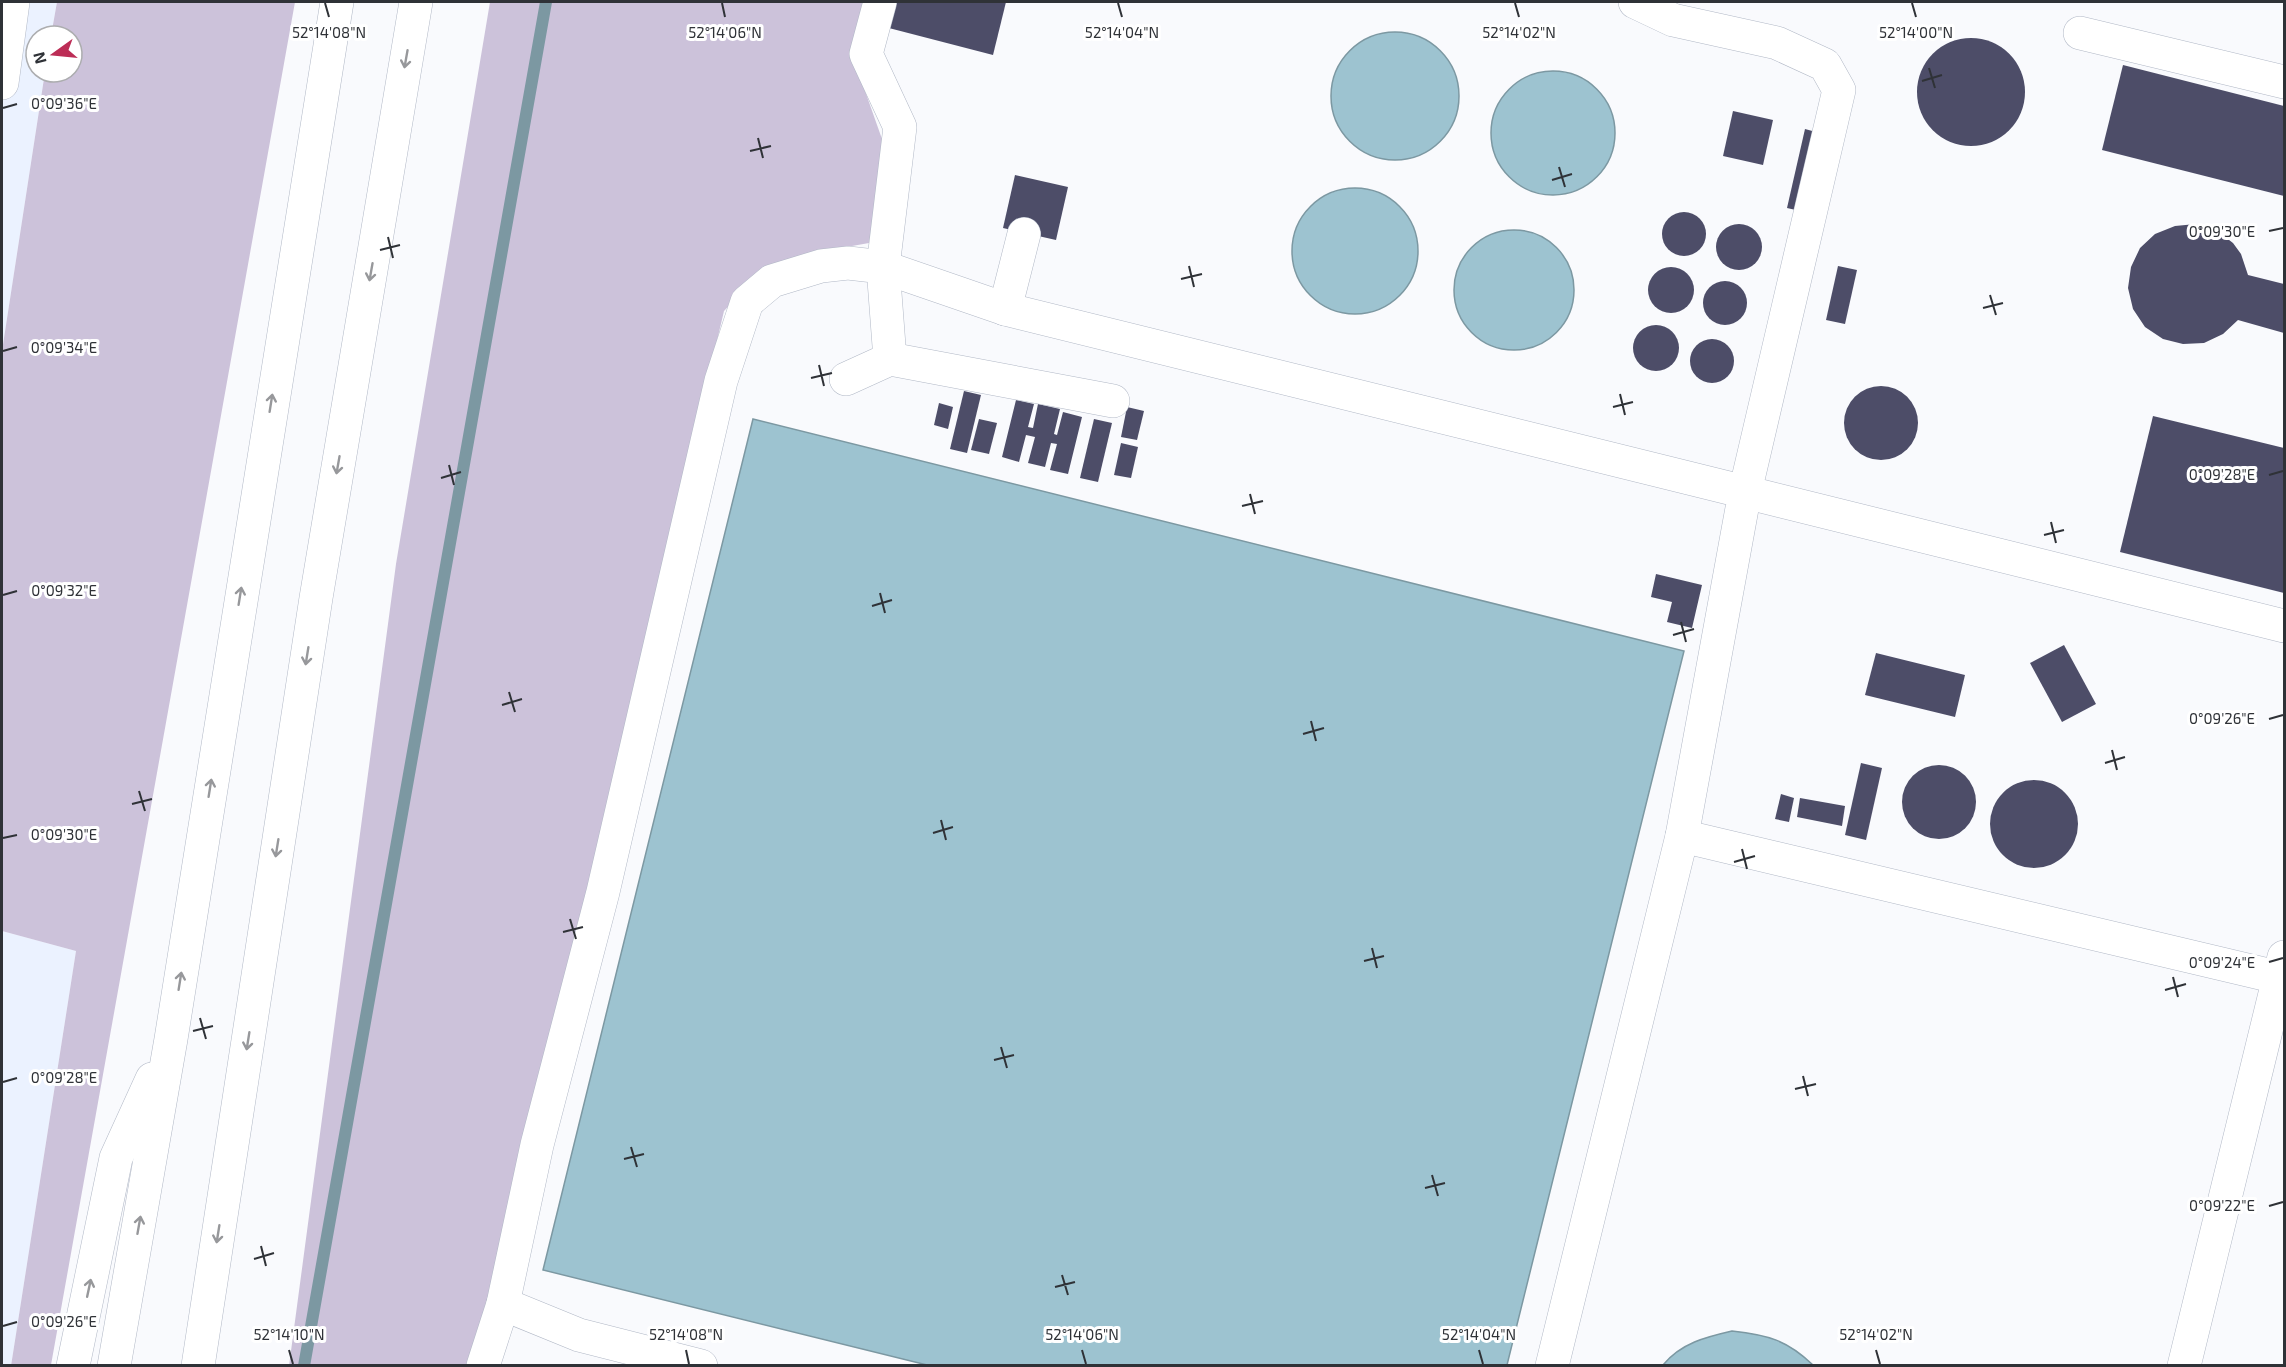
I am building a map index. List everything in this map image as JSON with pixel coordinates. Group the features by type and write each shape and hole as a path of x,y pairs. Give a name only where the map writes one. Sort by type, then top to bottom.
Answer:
{"main road":[{"path":"114,1365 171,1039 336,2"},
{"path":"198,1365 316,598 416,2"},
{"path":"880,2 866,54 900,127 883,267 890,358"},
{"path":"1552,1365 1682,836 1744,492 1839,90 1825,65 1777,43 1673,20 1635,2"},
{"path":"2,83 9,6"},
{"path":"2080,33 2284,82"},
{"path":"1005,309 1024,234"},
{"path":"483,1365 503,1304 537,1145 603,892 721,381 747,302 772,280 820,266 848,263 883,267 1005,309 2284,626"},
{"path":"846,379 890,358 1113,401"},
{"path":"1682,836 2283,968 2274,1049 2184,1365"},
{"path":"74,1365 116,1158 171,1039"},
{"path":"209,1292 217,1365"},
{"path":"503,1304 579,1335 701,1365"}],"shaded area":[{"path":"2,2 57,2 53,24 24,24 24,84 43,84 2,351"},
{"path":"57,2 295,2 51,1365 11,1366 76,951 2,931 2,351 43,84 84,84 84,24 53,24"},
{"path":"490,2 866,2 853,57 888,156 869,243 818,252 764,269 724,311 475,1365 289,1366 396,564"},
{"path":"2,931 76,951 11,1366 2,1365"}],"water":[{"path":"1395,32 1419,37 1440,51 1454,72 1459,96 1454,120 1440,141 1419,155 1395,160 1371,155 1350,141 1336,120 1331,96 1336,72 1350,51 1371,37"},
{"path":"1553,71 1577,76 1588,81 1597,89 1605,98 1610,109 1615,133 1610,157 1605,168 1597,177 1588,185 1577,190 1553,195 1529,190 1518,185 1509,177 1501,168 1496,157 1491,133 1496,109 1501,98 1509,89 1518,81 1529,76"},
{"path":"1355,188 1379,193 1399,207 1413,227 1418,251 1413,275 1399,295 1379,309 1355,314 1331,309 1311,295 1297,275 1292,251 1297,227 1311,207 1331,193"},
{"path":"1514,230 1537,234 1557,247 1570,267 1574,290 1570,313 1557,333 1537,346 1514,350 1491,346 1471,333 1458,313 1454,290 1458,267 1471,247 1491,234"},
{"path":"753,419 1684,651 1507,1365 927,1365 543,1270"},
{"path":"1732,1331 1756,1334 1776,1340 1813,1365 1663,1365 1686,1346"}],"building":[{"path":"892,2 1006,2 993,55 885,27"},
{"path":"1971,38 1992,42 2009,54 2021,71 2025,92 2021,113 2009,130 1992,142 1971,146 1950,142 1933,130 1921,113 1917,92 1921,71 1933,54 1950,42"},
{"path":"2123,65 2284,106 2284,196 2102,150"},
{"path":"1733,111 1773,120 1763,165 1723,156"},
{"path":"1805,129 1827,135 1809,213 1787,208"},
{"path":"1015,175 1068,187 1056,240 1003,228"},
{"path":"1684,212 1699,219 1706,234 1699,249 1684,256 1669,249 1662,234 1669,219"},
{"path":"1739,224 1755,231 1762,247 1755,263 1739,270 1723,263 1716,247 1723,231"},
{"path":"2196,224 2216,230 2233,243 2241,254 2248,275 2284,284 2284,333 2238,320 2223,334 2204,343 2183,344 2163,339 2145,327 2133,309 2128,288 2131,267 2140,248 2155,234 2175,226"},
{"path":"1838,266 1857,270 1845,324 1826,320"},
{"path":"1671,267 1687,274 1694,290 1687,306 1671,313 1655,306 1648,290 1655,274"},
{"path":"1725,281 1741,287 1747,303 1741,319 1725,325 1709,319 1703,303 1709,287"},
{"path":"1656,325 1672,332 1679,348 1672,364 1656,371 1640,364 1633,348 1640,332"},
{"path":"1712,339 1721,340 1728,345 1733,352 1733,370 1728,377 1721,382 1712,383 1703,382 1696,377 1691,370 1690,361 1691,352 1696,345 1703,340"},
{"path":"1881,386 1895,389 1907,397 1915,409 1918,423 1915,437 1907,449 1895,457 1881,460 1867,457 1855,449 1847,437 1844,423 1847,409 1855,397 1867,389"},
{"path":"964,391 981,395 967,453 950,449"},
{"path":"1016,400 1034,404 1028,427 1033,428 1038,404 1060,409 1054,434 1057,435 1063,412 1082,417 1068,474 1050,470 1057,444 1051,443 1045,467 1028,463 1035,437 1026,435 1019,462 1002,457"},
{"path":"939,403 953,407 948,429 934,425"},
{"path":"1127,407 1144,411 1137,440 1121,437"},
{"path":"2153,416 2284,448 2284,593 2120,552"},
{"path":"979,419 997,423 989,454 971,450"},
{"path":"1094,419 1112,423 1098,482 1080,478"},
{"path":"1121,443 1138,447 1131,478 1114,475"},
{"path":"1656,574 1702,585 1692,628 1667,622 1672,602 1651,597"},
{"path":"2064,645 2096,704 2062,722 2030,663"},
{"path":"1876,653 1965,675 1955,717 1865,695"},
{"path":"1861,763 1882,768 1866,840 1845,835"},
{"path":"1932,765 1946,765 1960,771 1970,781 1976,795 1974,816 1960,833 1946,839 1932,839 1918,833 1908,823 1902,809 1902,795 1908,781 1918,771"},
{"path":"2034,780 2051,784 2065,793 2074,807 2078,824 2074,841 2065,855 2051,864 2034,868 2017,864 2003,855 1994,841 1990,824 1994,807 2003,793 2017,784"},
{"path":"1781,794 1794,798 1789,822 1775,819"},
{"path":"1800,798 1845,806 1842,826 1797,817"}],"waterway":[{"path":"304,1366 546,2"}]}
